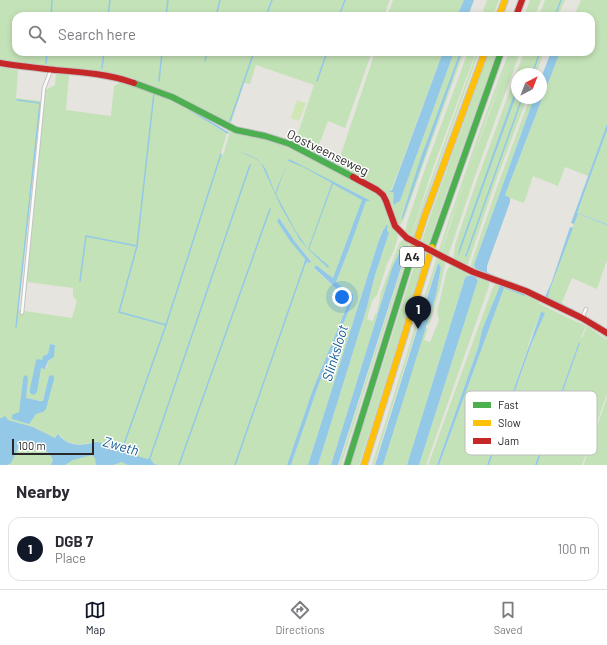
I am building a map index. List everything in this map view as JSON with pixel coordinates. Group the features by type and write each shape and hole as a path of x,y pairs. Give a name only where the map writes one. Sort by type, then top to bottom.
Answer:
{"main road":[{"path":"500,12 505,0"},
{"path":"518,12 522,0"},
{"name":"A4","path":"347,465 424,218 484,56"},
{"name":"A4","path":"364,465 433,244 462,158 500,56"},
{"name":"Oostveenseweg","path":"0,64 88,73 124,79 172,97 236,130 265,136 290,144 368,184 382,193 387,202 392,222 398,231 407,238 473,272 526,291 583,316 607,333"}],"lane":[{"path":"22,313 44,88 51,70"},
{"path":"583,316 586,309"}],"green space":[{"path":"0,0 390,0 386,12 12,12 12,56 371,56 345,128 328,121 315,155 294,145 314,85 256,65 250,84 244,83 230,126 186,101 131,78 102,72 0,60"},
{"path":"393,0 464,0 459,12 388,12"},
{"path":"487,0 499,0 494,12 482,12"},
{"path":"530,0 541,0 536,12 526,12"},
{"path":"545,0 565,0 560,12 540,12"},
{"path":"581,0 607,0 607,124 588,176 565,167 558,186 533,176 524,203 507,197 505,195 540,104 547,104 547,86 558,56 595,56 595,12 576,12"},
{"path":"374,56 442,56 390,191 395,194 393,206 400,201 453,56 459,56 401,217 402,219 461,56 463,56 404,219 400,225 396,224 389,199 385,194 341,167 339,164"},
{"path":"467,56 475,56 434,165 411,236 405,233 407,223 427,163"},
{"path":"476,56 478,56 420,216 341,465 339,465 418,216"},
{"path":"488,56 496,56 436,222 359,465 351,465 429,219"},
{"path":"508,56 519,56 514,68 511,68 511,77 448,256 441,253 465,181 449,226 374,465 372,465 447,225 485,116","holes":["509,59 468,172 487,117"]},
{"path":"523,56 543,56 538,68 518,68"},
{"path":"0,67 18,70 16,98 41,101 18,310 72,318 77,301 73,296 73,288 27,282 45,90 55,85 56,73 69,74 66,110 111,116 114,86 122,82 136,86 176,103 227,133 220,156 223,155 230,132 227,131 228,128 236,133 237,131 284,143 377,192 385,204 388,220 398,237 377,295 372,301 367,319 373,321 375,314 377,313 381,292 400,242 405,239 409,243 408,246 402,247 392,268 331,465 318,465 389,233 387,230 388,225 386,225 385,229 383,229 378,243 308,465 291,465 318,386 353,300 353,294 348,292 336,282 349,249 362,200 333,278 316,265 314,269 350,299 313,389 287,465 158,465 154,464 150,458 147,460 123,451 117,451 107,444 70,443 59,434 55,438 33,427 0,418","holes":["280,219 296,243 311,260 305,264 305,259 277,221","51,344 55,345 52,359 48,361 47,368 41,368 30,393 36,360 42,360 43,356 48,354","49,376 43,412 35,415 30,423 18,413 23,379 26,399 43,401"]},
{"path":"511,87 511,104 525,104 494,186 468,264 463,265 453,259 455,245"},
{"path":"297,100 306,103 299,121 291,118"},
{"path":"528,104 532,104 474,265 476,270 495,276 494,278 473,270 471,264 497,187"},
{"path":"607,128 607,224 577,213"},
{"path":"577,214 607,225 607,260 597,289 572,278 561,305 548,297"},
{"path":"439,258 445,260 445,265 429,325 426,325 436,295 441,267 438,263"},
{"path":"451,265 486,279 489,286 426,465 419,465 478,280 474,276 468,275 465,278 407,465 383,465 425,328 428,329 424,340 429,342 439,320 437,312 447,270"},
{"path":"496,283 502,285 482,330 478,348 437,465 428,465 493,287"},
{"path":"504,286 526,294 526,296 540,299 580,319 602,332 607,337 607,339 592,327 539,302 538,303 586,326 581,337 582,338 587,326 607,340 607,394 597,422 597,391 563,391 580,343 562,391 515,391 533,342 541,312 530,339 513,391 466,391 504,288 524,296"},
{"path":"465,394 465,455 491,455 487,465 439,465"},
{"path":"607,398 607,465 584,465 587,455 597,455 597,426"},
{"path":"0,428 103,454 136,465 0,465"},
{"path":"492,455 539,455 535,465 489,465"},
{"path":"541,455 586,455 582,465 537,465"}],"water":[{"path":"464,0 474,0 470,12 459,12"},
{"path":"442,56 453,56 400,201 394,206 394,193 383,189 389,191 392,190"},
{"path":"459,56 461,56 403,218 401,219 420,160"},
{"path":"549,56 558,56 547,86 547,68 545,68"},
{"path":"511,103 513,104 458,257 459,249"},
{"path":"532,104 540,104 505,195 510,198 510,202 487,266 487,272 495,276 476,270 474,265"},
{"path":"607,124 607,130 577,213 607,225 578,214 574,224 571,223"},
{"path":"289,159 369,201 366,201 336,282 348,292 353,294 353,300 318,386 291,465 287,465 313,389 350,299 314,268 316,265 333,278 362,200 333,184 309,249 329,266 328,268 308,249 332,183 303,167 288,161"},
{"path":"261,163 275,193 287,165 276,194 295,230 308,249 300,240 281,207"},
{"path":"279,218 296,243 311,261 310,263 304,263 305,259 290,241 277,221"},
{"path":"386,225 388,225 387,230 389,233 318,465 308,465 378,243"},
{"path":"570,227 573,228 548,297 575,310 574,311 545,297 552,281"},
{"path":"408,246 338,465 331,465 392,268 402,247"},
{"path":"438,263 441,267 436,295 383,465 375,465"},
{"path":"474,275 478,280 419,465 407,465 465,278 467,276"},
{"path":"502,285 525,294 524,296 504,288 439,465 437,465 478,348 482,330 500,286"},
{"path":"541,312 545,313 531,345 515,391 513,391"},
{"path":"579,342 580,343 563,391 561,391"},
{"path":"50,344 55,345 54,357 48,361 45,369 41,368 37,392 34,395 30,393 30,389 36,360 42,360 43,356 48,354"},
{"path":"26,375 28,378 26,398 40,401 43,401 49,376 54,376 46,409 43,412 36,414 29,424 12,419 12,415 19,412 23,379"},
{"path":"5,416 8,420 33,427 55,438 58,434 71,444 79,445 97,442 103,443 118,451 121,448 128,453 147,459 150,458 154,464 158,465 128,465 122,462 113,465 96,465 95,458 92,455 73,460 65,465 51,465 53,460 47,451 20,445 11,463 7,465 0,465 0,418"},
{"path":"491,455 492,455 489,465 487,465"},
{"path":"539,455 541,455 537,465 535,465"}],"waterway":[{"path":"51,12 52,0"},
{"path":"108,12 110,0"},
{"path":"166,12 168,0"},
{"path":"217,12 220,0"},
{"path":"268,12 272,0"},
{"path":"340,12 345,0"},
{"path":"556,12 561,0"},
{"path":"46,63 47,56"},
{"path":"102,68 104,56"},
{"path":"159,81 162,56"},
{"path":"205,61 206,56"},
{"path":"230,121 253,56"},
{"path":"317,81 326,56"},
{"path":"534,68 539,56"},
{"path":"137,246 154,93"},
{"path":"16,327 40,103 17,100"},
{"path":"466,256 520,104"},
{"path":"187,108 228,133"},
{"path":"306,149 334,162"},
{"name":"Zweth","path":"122,450 166,325 221,154"},
{"path":"150,458 250,165"},
{"path":"179,465 270,209"},
{"path":"80,281 86,236 137,246 119,312 166,325"},
{"path":"235,465 305,263"}],"traffic: fast":[{"path":"432,247 500,56"},
{"path":"134,83 172,97 236,130 265,136 290,144 353,177"},
{"path":"347,465 414,249"}],"traffic: slow":[{"path":"500,12 505,0"},
{"path":"414,249 484,56"},
{"path":"364,465 432,247"}],"traffic: jam":[{"path":"518,12 522,0"},
{"path":"0,63 95,74 115,77 134,83"},
{"path":"353,177 377,190 383,195 395,226 407,238"},
{"path":"407,238 443,257"},
{"path":"443,257 473,272 526,291 582,318 607,333"}],"place":[{"name":"DGB 7","path":"418,329"}],"water label":[{"name":"Slinksloot","path":"335,353"}]}
